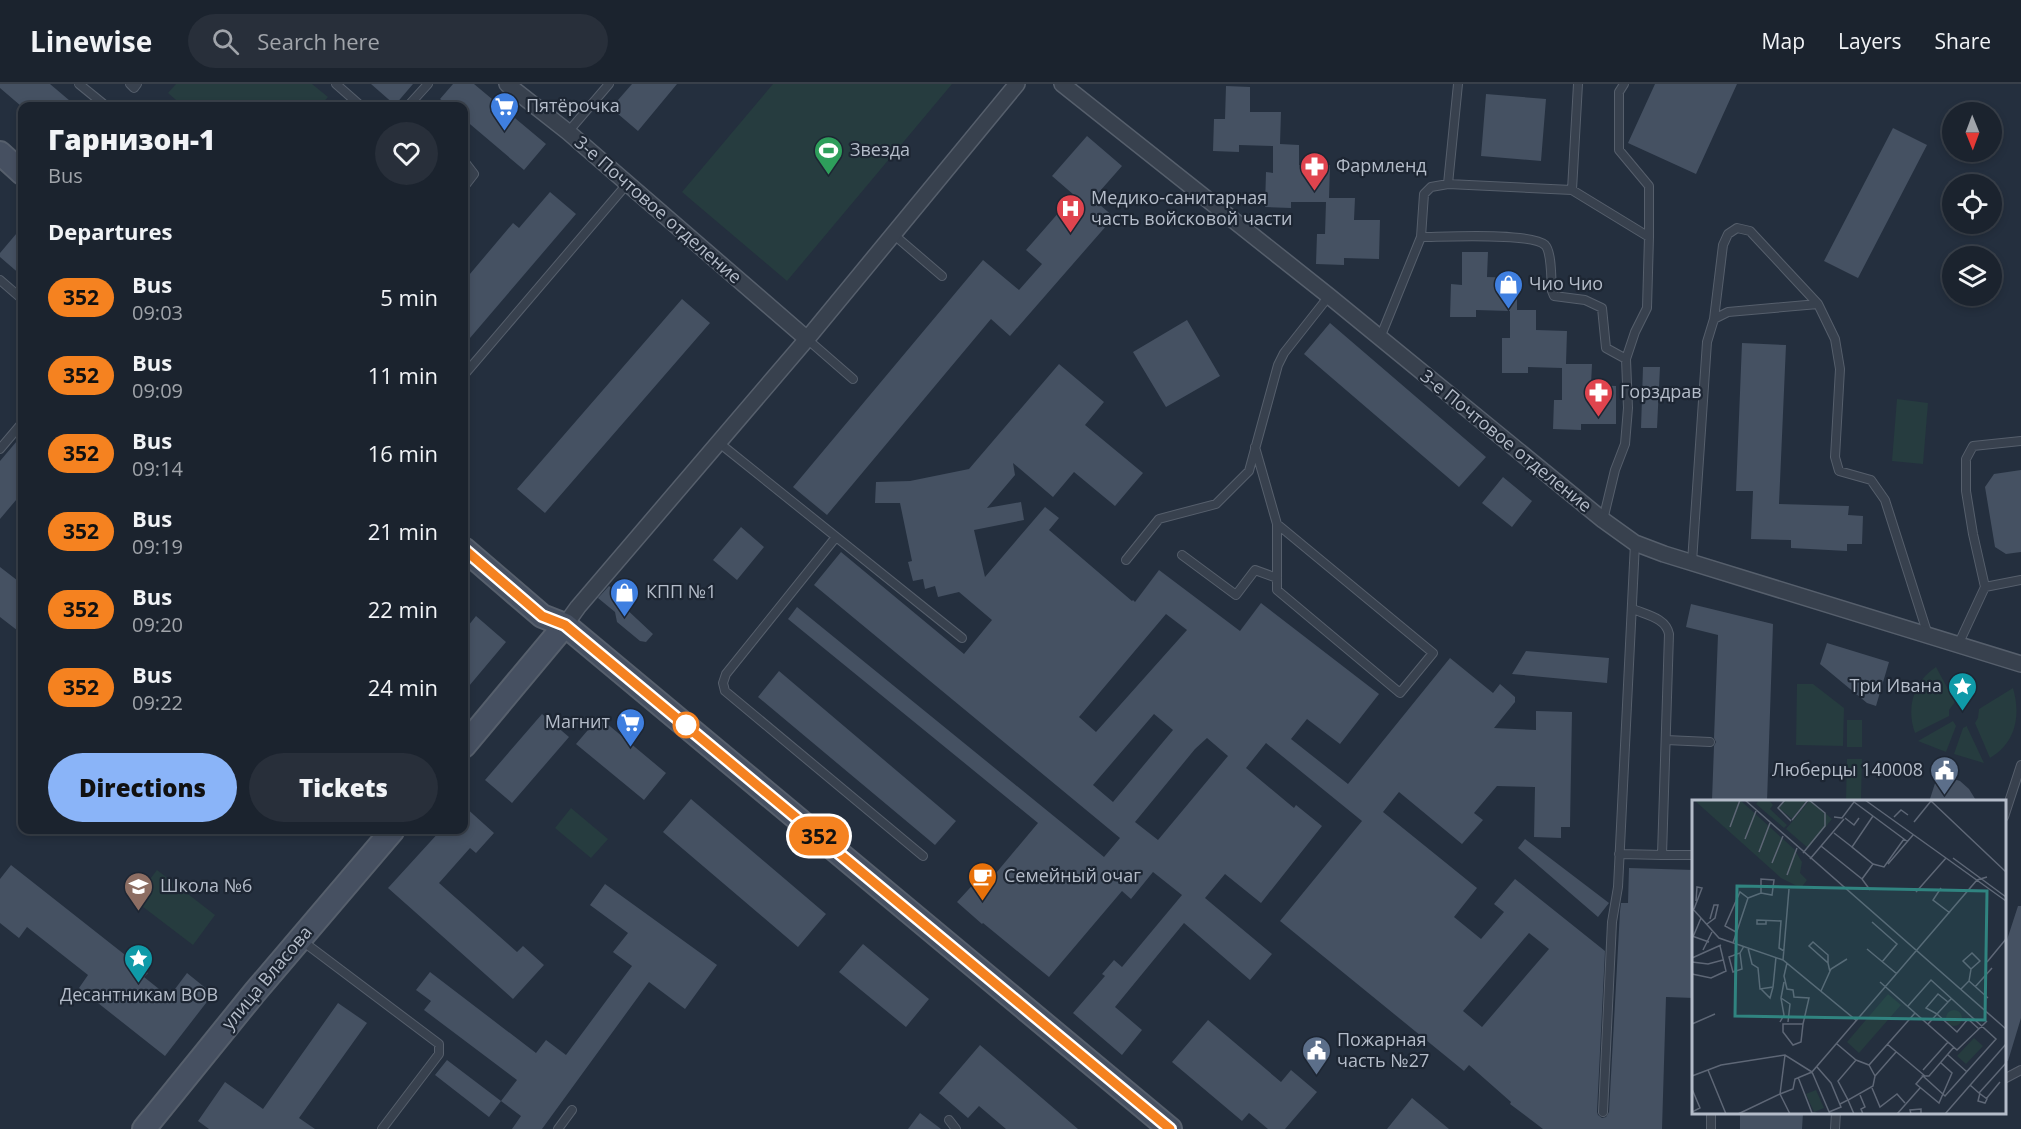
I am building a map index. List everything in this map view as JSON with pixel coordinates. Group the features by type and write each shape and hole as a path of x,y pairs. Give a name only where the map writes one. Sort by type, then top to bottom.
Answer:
{"main road":[{"path":"0,153 18,169"},
{"path":"468,552 542,616 565,625 1170,1129"},
{"path":"468,742 565,625"},
{"name":"улица Власова","path":"144,1129 390,834"}],"street":[{"name":"3-е Почтовое отделение","path":"507,84 568,132 807,339"},
{"path":"565,625 807,339 1017,84"},
{"name":"3-е Почтовое отделение","path":"1062,84 1329,296 1602,520 1635,543 1664,554 2021,664"}],"lane":[{"path":"79,84 100,102"},
{"path":"130,84 134,88 137,84"},
{"path":"336,84 356,102"},
{"path":"412,102 428,84"},
{"path":"568,132 609,84"},
{"path":"1448,184 1458,84"},
{"path":"1572,190 1578,84"},
{"path":"1602,520 1615,470 1625,444 1628,408 1626,359 1635,332 1647,308 1649,186 1618,150 1619,92 1624,84"},
{"path":"468,166 474,174 468,182"},
{"path":"468,370 627,184"},
{"path":"1380,338 1420,237 1424,194 1431,187 1448,184 1572,190 1649,237"},
{"path":"1692,562 1707,342 1714,319 1723,245 1728,234 1737,228 1750,231 1818,304 1835,339 1840,369 1835,457 1839,471 1871,480 1885,500 1928,635"},
{"path":"893,234 942,276"},
{"path":"1420,237 1495,236 1545,244 1549,251 1554,296 1585,300 1602,308 1606,348 1626,359"},
{"path":"0,280 18,296"},
{"path":"1126,560 1159,519 1216,504 1249,471 1281,359 1329,296"},
{"path":"1714,319 1728,312 1818,304"},
{"path":"807,339 853,379"},
{"path":"0,449 18,428"},
{"path":"1958,645 1985,587 1972,534 1966,491 1966,459 1973,446 2021,441"},
{"path":"718,442 962,638"},
{"path":"1255,447 1277,524 1277,590 1400,693 1433,653 1277,524"},
{"path":"836,537 726,674 723,683 725,691 923,856"},
{"path":"1603,1112 1612,922 1618,887 1620,854 1635,543"},
{"path":"1182,555 1236,595 1255,570 1277,578"},
{"path":"1985,587 2021,580"},
{"path":"1633,609 1662,621 1668,626 1669,634 1662,855"},
{"path":"1666,740 1710,742"},
{"path":"2006,811 2021,765"},
{"path":"1620,854 1692,855"},
{"path":"300,940 440,1044 439,1054 382,1129"},
{"path":"2006,1078 2021,1070"},
{"path":"558,1129 572,1110"},
{"path":"1835,1129 1836,1114"},
{"path":"949,1120 956,1129"}],"green space":[{"path":"176,84 312,84 328,97 324,102 178,102 168,93"},
{"name":"Звезда","path":"773,84 952,84 787,281 682,192"},
{"path":"1897,399 1928,403 1923,464 1892,461"},
{"path":"1936,667 1955,702 1949,710 1949,716 1915,733 1911,714 1914,696 1922,680"},
{"path":"1797,684 1813,684 1844,708 1843,746 1796,745"},
{"path":"2013,688 2016,708 2014,728 2006,745 1990,758 1975,723 1979,709"},
{"path":"1847,720 1862,720 1862,747 1847,747"},
{"path":"1953,721 1956,726 1946,752 1918,741"},
{"path":"1967,726 1984,763 1954,754 1963,728"},
{"path":"1847,759 1862,759 1861,800 1846,799"},
{"path":"571,808 608,839 591,858 555,828"},
{"path":"157,870 215,915 193,945 134,900"}],"building":[{"path":"0,84 50,84 71,102 18,103 0,88"},
{"path":"371,84 413,84 398,102 392,102"},
{"name":"Пятёрочка","path":"453,84 474,84 546,144 524,170 468,122 468,102 444,102 440,99"},
{"path":"632,84 677,84 638,131 611,108"},
{"path":"1655,84 1737,84 1696,174 1628,143"},
{"path":"1226,86 1250,87 1250,112 1281,112 1280,144 1299,145 1299,165 1330,165 1329,198 1355,198 1354,220 1380,220 1379,259 1344,258 1344,265 1316,264 1317,234 1325,234 1326,202 1291,202 1291,208 1265,207 1266,172 1273,173 1273,146 1239,145 1239,152 1213,151 1214,119 1225,119"},
{"path":"1486,94 1546,99 1541,161 1481,156"},
{"path":"1893,128 1927,145 1858,278 1824,261"},
{"path":"1087,136 1122,166 1093,199 1114,217 1010,336 991,319 827,515 793,487 983,260 1019,290 1042,264 1026,250 1074,195 1052,176"},
{"path":"550,192 576,214 468,340 468,276 513,223 519,228"},
{"path":"18,232 18,273 0,257 0,253"},
{"path":"1462,252 1488,252 1487,277 1517,278 1517,310 1536,310 1536,330 1567,331 1566,364 1592,364 1591,385 1616,386 1616,424 1581,424 1581,430 1553,429 1554,400 1562,400 1562,368 1528,367 1528,373 1502,373 1502,338 1510,338 1510,311 1476,310 1476,317 1450,317 1451,284 1462,285"},
{"path":"682,299 710,323 545,513 517,489"},
{"path":"1187,320 1220,376 1166,407 1133,352"},
{"path":"1330,323 1486,457 1459,487 1304,354"},
{"path":"1742,343 1786,345 1779,504 1849,506 1848,515 1863,516 1862,544 1847,544 1847,551 1791,548 1791,540 1751,539 1753,491 1736,491"},
{"path":"1059,364 1104,402 1085,425 1143,473 1115,506 1074,472 1053,497 1013,463 1015,475 987,508 1021,502 1024,520 974,530 985,577 1045,507 1059,518 1049,530 1132,601 1135,602 1159,570 1240,631 1261,603 1379,694 1340,744 1307,719 1291,739 1348,784 1450,658 1493,693 1500,684 1515,697 1515,702 1494,728 1536,730 1536,711 1572,712 1570,827 1561,827 1561,838 1534,837 1535,787 1497,786 1474,813 1483,820 1462,844 1399,792 1383,812 1477,888 1454,917 1481,939 1504,912 1494,904 1515,879 1605,951 1597,1112 1602,1118 1606,1117 1609,1112 1620,911 1621,903 1628,903 1629,868 1692,870 1692,998 1666,997 1662,1129 1543,1129 1510,1104 1511,1102 1469,1065 1464,1071 1280,921 1362,821 1266,743 1246,768 1294,808 1296,805 1322,826 1261,903 1225,874 1205,898 1272,954 1250,980 1184,923 1115,1007 1142,1030 1122,1055 1073,1013 1105,976 1102,974 1114,960 1122,967 1182,895 1153,872 1131,899 1122,891 1049,977 957,902 979,878 986,885 1038,823 788,619 797,607 1104,857 1120,838 814,585 841,552 964,654 992,620 959,592 938,597 935,586 925,589 923,579 913,581 908,562 912,561 900,503 875,503 876,482 910,481 969,469","holes":["1166,614 1187,630 1096,732 1079,717","1154,714 1173,730 1113,802 1093,785","1207,738 1228,756 1158,840 1135,822 1195,749","1529,933 1549,949 1482,1027 1463,1011"]},
{"path":"1643,367 1660,367 1657,428 1641,428"},
{"path":"18,440 18,498 0,519 0,461"},
{"path":"2021,470 2021,552 2006,554 1995,547 1985,487 1994,474"},
{"path":"1503,477 1532,501 1512,527 1482,503"},
{"path":"741,527 764,547 737,580 713,560"},
{"path":"0,567 18,581 18,631 0,617"},
{"name":"КПП №1","path":"609,586 626,600 622,605 653,634 646,642 640,641 617,622 615,612 598,598"},
{"path":"1691,604 1773,624 1767,800 1712,800 1716,742 1714,738 1718,635 1686,627"},
{"path":"476,616 506,642 468,687 468,626"},
{"path":"1827,643 1889,662 1876,706 1867,703 1820,664"},
{"path":"1526,651 1609,658 1607,683 1512,674"},
{"path":"779,671 956,821 935,845 758,697"},
{"path":"542,714 569,737 512,803 485,780"},
{"path":"599,717 666,773 644,800 576,744"},
{"path":"1938,774 1960,781 1969,789 1976,800 1930,800"},
{"path":"691,799 826,914 798,947 663,832"},
{"path":"468,810 494,833 476,853 470,848 439,883 517,952 523,946 544,965 513,999 388,888 437,834 468,834"},
{"path":"1525,839 1609,903 1598,917 1518,848"},
{"path":"11,865 148,973 144,977 169,997 187,973 213,994 165,1056 79,988 88,975 27,927 19,938 0,923 0,879"},
{"path":"605,884 717,965 685,1009 649,982 542,1129 512,1129 521,1116 501,1101 517,1080 424,1010 431,1001 416,990 430,972 536,1053 546,1040 566,1055 632,966 613,952 628,933 590,905"},
{"path":"2018,906 2021,906 2021,1018 2008,1061 2006,1061 2006,943"},
{"path":"863,944 929,999 906,1027 839,972"},
{"path":"338,1003 367,1023 299,1118 315,1129 209,1129 198,1121 225,1082 263,1109"},
{"path":"1208,1020 1281,1082 1291,1070 1317,1092 1285,1129 1268,1129 1249,1113 1242,1121 1172,1062"},
{"path":"980,1045 1078,1129 1006,1129 979,1106 968,1118 939,1093"},
{"path":"447,1060 501,1101 489,1117 435,1075"},
{"path":"1412,1098 1449,1129 1387,1129"},
{"path":"920,1113 941,1129 908,1129"},
{"path":"1740,1114 1803,1114 1802,1129 1740,1129"}],"bus line":[{"name":"352","path":"468,552 542,616 565,625 1170,1129"}],"place":[{"name":"Пятёрочка","path":"505,132"},
{"name":"Звезда","path":"829,176"},
{"name":"Фармленд","path":"1315,192"},
{"name":"Медико-санитарная часть войсковой части","path":"1070,234"},
{"name":"Чио Чио","path":"1508,310"},
{"name":"Горздрав","path":"1599,418"},
{"name":"КПП №1","path":"625,618"},
{"name":"Три Ивана","path":"1963,712"},
{"name":"Магнит","path":"631,748"},
{"name":"Люберцы 140008","path":"1944,796"},
{"name":"Семейный очаг","path":"983,902"},
{"name":"Школа №6","path":"139,912"},
{"name":"Десантникам ВОВ","path":"139,984"},
{"name":"Пожарная часть №27","path":"1316,1076"}]}
